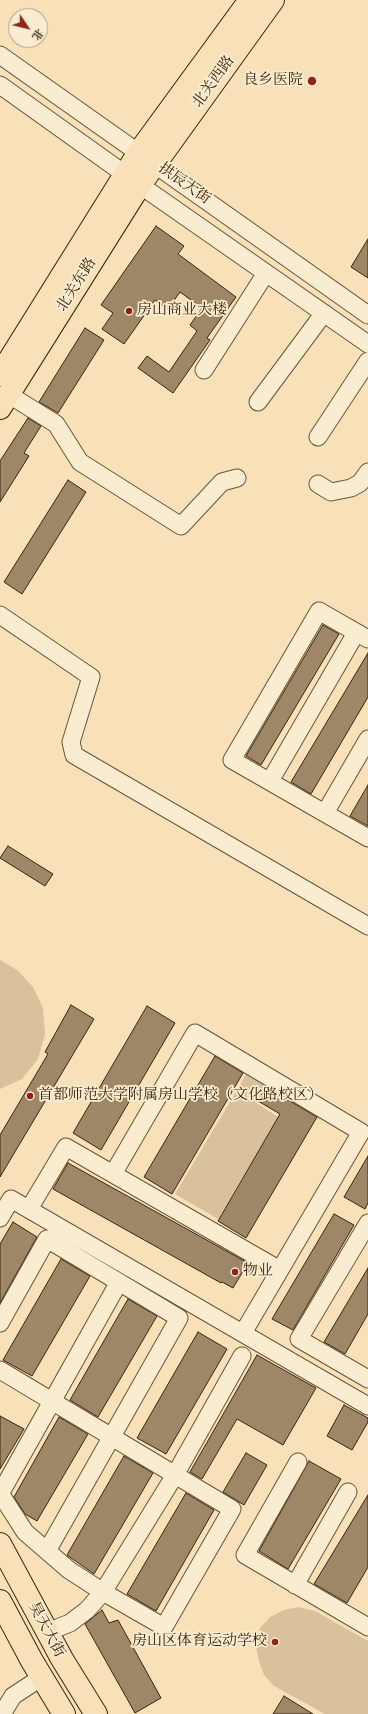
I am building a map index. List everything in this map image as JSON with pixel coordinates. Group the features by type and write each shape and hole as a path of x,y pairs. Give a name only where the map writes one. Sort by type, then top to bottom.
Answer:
{"main road":[{"name":"北关西路","path":"147,158 250,0"},
{"name":"北关西路","path":"147,158 273,0"},
{"name":"北关东路","path":"3,392 147,158"},
{"name":"昊天大街","path":"0,1544 62,1659 96,1714"},
{"name":"昊天大街","path":"0,1601 64,1714"}],"street":[{"name":"拱辰大街","path":"0,55 368,314"},
{"name":"拱辰大街","path":"0,85 368,344"},
{"path":"204,370 266,273"},
{"path":"258,402 324,313"},
{"path":"318,437 368,361"},
{"path":"3,392 56,424 80,462 181,526 222,482 237,478"},
{"path":"318,484 331,492 351,488 360,483 368,472"},
{"path":"270,781 362,636 319,611 232,760 368,838"},
{"path":"0,615 91,677 71,742 74,755 368,926"},
{"path":"325,813 368,739"},
{"path":"114,1174 195,1033 360,1132 243,1334"},
{"path":"29,1209 66,1147 280,1270"},
{"path":"0,1218 11,1199 368,1406"},
{"path":"365,1372 299,1339 368,1223"},
{"path":"0,1323 47,1239 179,1318 47,1551"},
{"path":"0,1370 51,1401 232,1509 164,1627 103,1592 69,1570 25,1532 0,1493 51,1401 118,1282"},
{"path":"47,1632 70,1623 87,1610 103,1592 175,1475 242,1356"},
{"path":"298,1462 245,1555 368,1627"},
{"path":"295,1585 348,1492"},
{"path":"2,1714 12,1696 42,1677"}],"shaded area":[{"path":"0,960 17,970 33,987 43,1008 45,1034 38,1059 22,1079 0,1089"},
{"path":"249,1070 268,1081 255,1102 278,1117 218,1219 175,1194"},
{"path":"298,1607 315,1611 368,1641 368,1714 325,1714 274,1686 264,1675 256,1646 260,1628 270,1617 284,1610"}],"building":[{"name":"房山商业大楼","path":"156,226 184,246 178,254 236,297 207,338 210,340 173,393 138,368 147,356 169,372 197,331 190,325 202,308 180,292 168,309 155,300 124,344 102,329 113,313 101,305"},
{"path":"368,239 368,278 351,267"},
{"path":"85,328 104,340 58,413 39,402"},
{"path":"28,418 41,426 24,453 29,456 0,502 0,461"},
{"path":"68,480 86,492 22,594 4,582"},
{"path":"323,625 339,634 261,765 246,756"},
{"path":"368,653 368,697 311,794 291,782"},
{"path":"368,785 368,826 350,816"},
{"path":"8,846 53,874 45,886 0,858"},
{"path":"71,1005 94,1019 0,1177 0,1135 48,1054 45,1052"},
{"path":"147,1006 175,1023 101,1150 73,1133"},
{"path":"215,1056 243,1073 172,1194 144,1177"},
{"path":"266,1087 317,1117 246,1238 218,1221 280,1114 258,1101"},
{"path":"368,1156 368,1203 365,1209 344,1197"},
{"path":"68,1163 248,1263 233,1288 222,1282 221,1283 53,1189"},
{"path":"334,1214 354,1225 293,1330 272,1319"},
{"path":"13,1222 37,1237 0,1303 0,1244"},
{"path":"61,1259 90,1276 32,1376 3,1360"},
{"path":"368,1268 368,1314 345,1354 324,1342"},
{"path":"128,1299 157,1316 98,1417 70,1400"},
{"path":"198,1332 227,1349 166,1454 137,1438"},
{"path":"257,1355 316,1388 283,1445 237,1419 202,1479 190,1472"},
{"path":"344,1405 368,1418 368,1422 352,1450 327,1436"},
{"path":"0,1416 24,1429 0,1469"},
{"path":"59,1417 88,1434 37,1521 25,1514 14,1497"},
{"path":"246,1453 267,1465 244,1505 223,1492"},
{"path":"124,1456 153,1473 94,1574 67,1555"},
{"path":"309,1461 341,1479 288,1569 259,1551"},
{"path":"186,1493 214,1510 156,1611 127,1594"},
{"path":"368,1495 368,1567 347,1603 314,1584"},
{"path":"102,1610 109,1623 118,1620 161,1698 135,1713 85,1624"},
{"path":"284,1696 313,1714 273,1714"}],"place":[{"name":"良乡医院","path":"312,81"},
{"name":"房山商业大楼","path":"129,311"},
{"name":"首都师范大学附属房山学校（文化路校区）","path":"30,1096"},
{"name":"物业","path":"235,1272"},
{"name":"房山区体育运动学校","path":"275,1642"}]}
